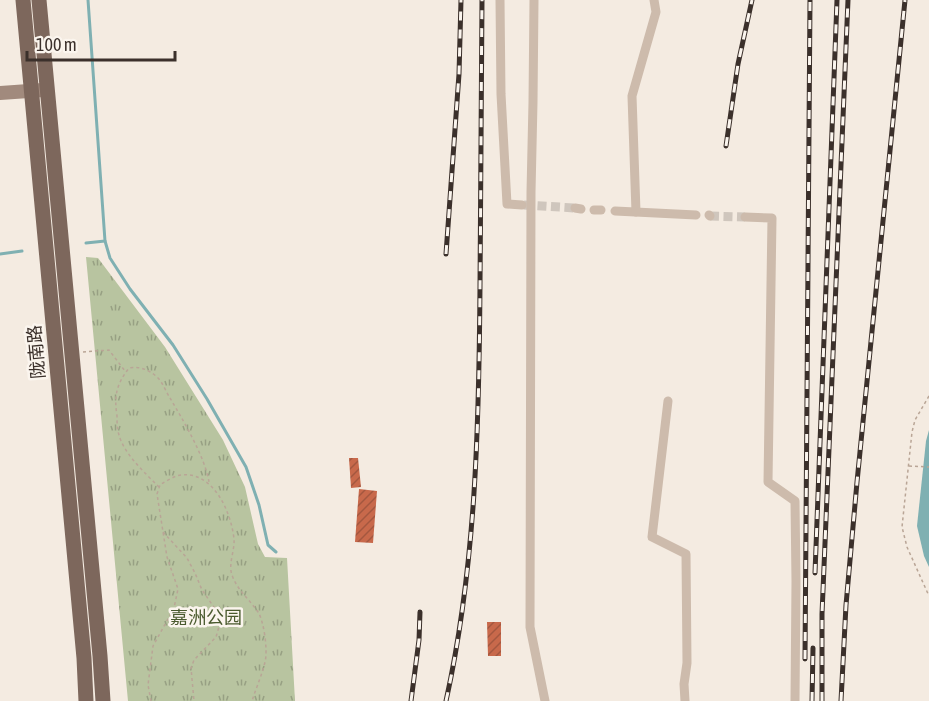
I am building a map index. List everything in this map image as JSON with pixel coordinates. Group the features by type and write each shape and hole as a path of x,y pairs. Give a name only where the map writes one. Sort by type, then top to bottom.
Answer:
{"main road":[{"name":"陇南路","path":"23,0 84,658 86,701"},
{"name":"陇南路","path":"39,0 103,701"}],"street":[{"path":"500,0 501,94 507,204 522,205"},
{"path":"534,0 530,627 545,701"},
{"path":"636,212 632,96 656,12 654,0"},
{"path":"0,93 48,89"},
{"path":"615,211 696,215"},
{"path":"745,217 772,218 768,482 795,501 795,701"},
{"path":"668,401 652,537 686,554 685,701"}],"path":[{"path":"72,353 109,350 126,372"},
{"path":"159,487 139,467 119,436 115,399 118,387 129,368 137,366 149,371 158,379 181,416 207,471 210,485"},
{"path":"929,396 915,420 912,432 902,527 907,547 929,596"},
{"path":"908,466 929,467"},
{"path":"151,701 148,685 153,646 174,608 178,589 166,557 157,494 160,485 178,475 191,475 206,480 223,502 232,527 234,541 231,573 260,615 266,660 252,701"},
{"path":"163,532 187,558 202,591 218,613 220,623 216,636 194,660 191,668 194,701"}],"green space":[{"name":"嘉洲公园","path":"86,257 98,258 165,347 223,440 245,487 258,544 265,557 287,558 295,701 128,701"}],"water":[{"path":"929,430 929,567 917,526"}],"building":[{"path":"349,458 358,458 361,487 351,488"},
{"path":"359,489 377,491 373,543 355,542"},
{"path":"487,622 501,622 501,656 488,656"}],"waterway":[{"path":"86,243 105,241 88,0"},
{"path":"105,241 110,258 130,289 173,345 246,467 259,505 268,545 276,552"},
{"path":"0,254 22,251"}],"tunnel":[{"path":"524,205 575,208"},
{"path":"710,216 745,217"}],"railway":[{"path":"446,254 459,74 461,0"},
{"path":"446,701 464,598 477,443 482,0"},
{"path":"726,146 738,64 752,0"},
{"path":"805,659 810,0"},
{"path":"815,573 837,0"},
{"path":"822,701 822,614 848,0"},
{"path":"841,701 846,605 857,482 905,0"},
{"path":"411,701 419,640 420,612"},
{"path":"812,701 813,648"}]}
